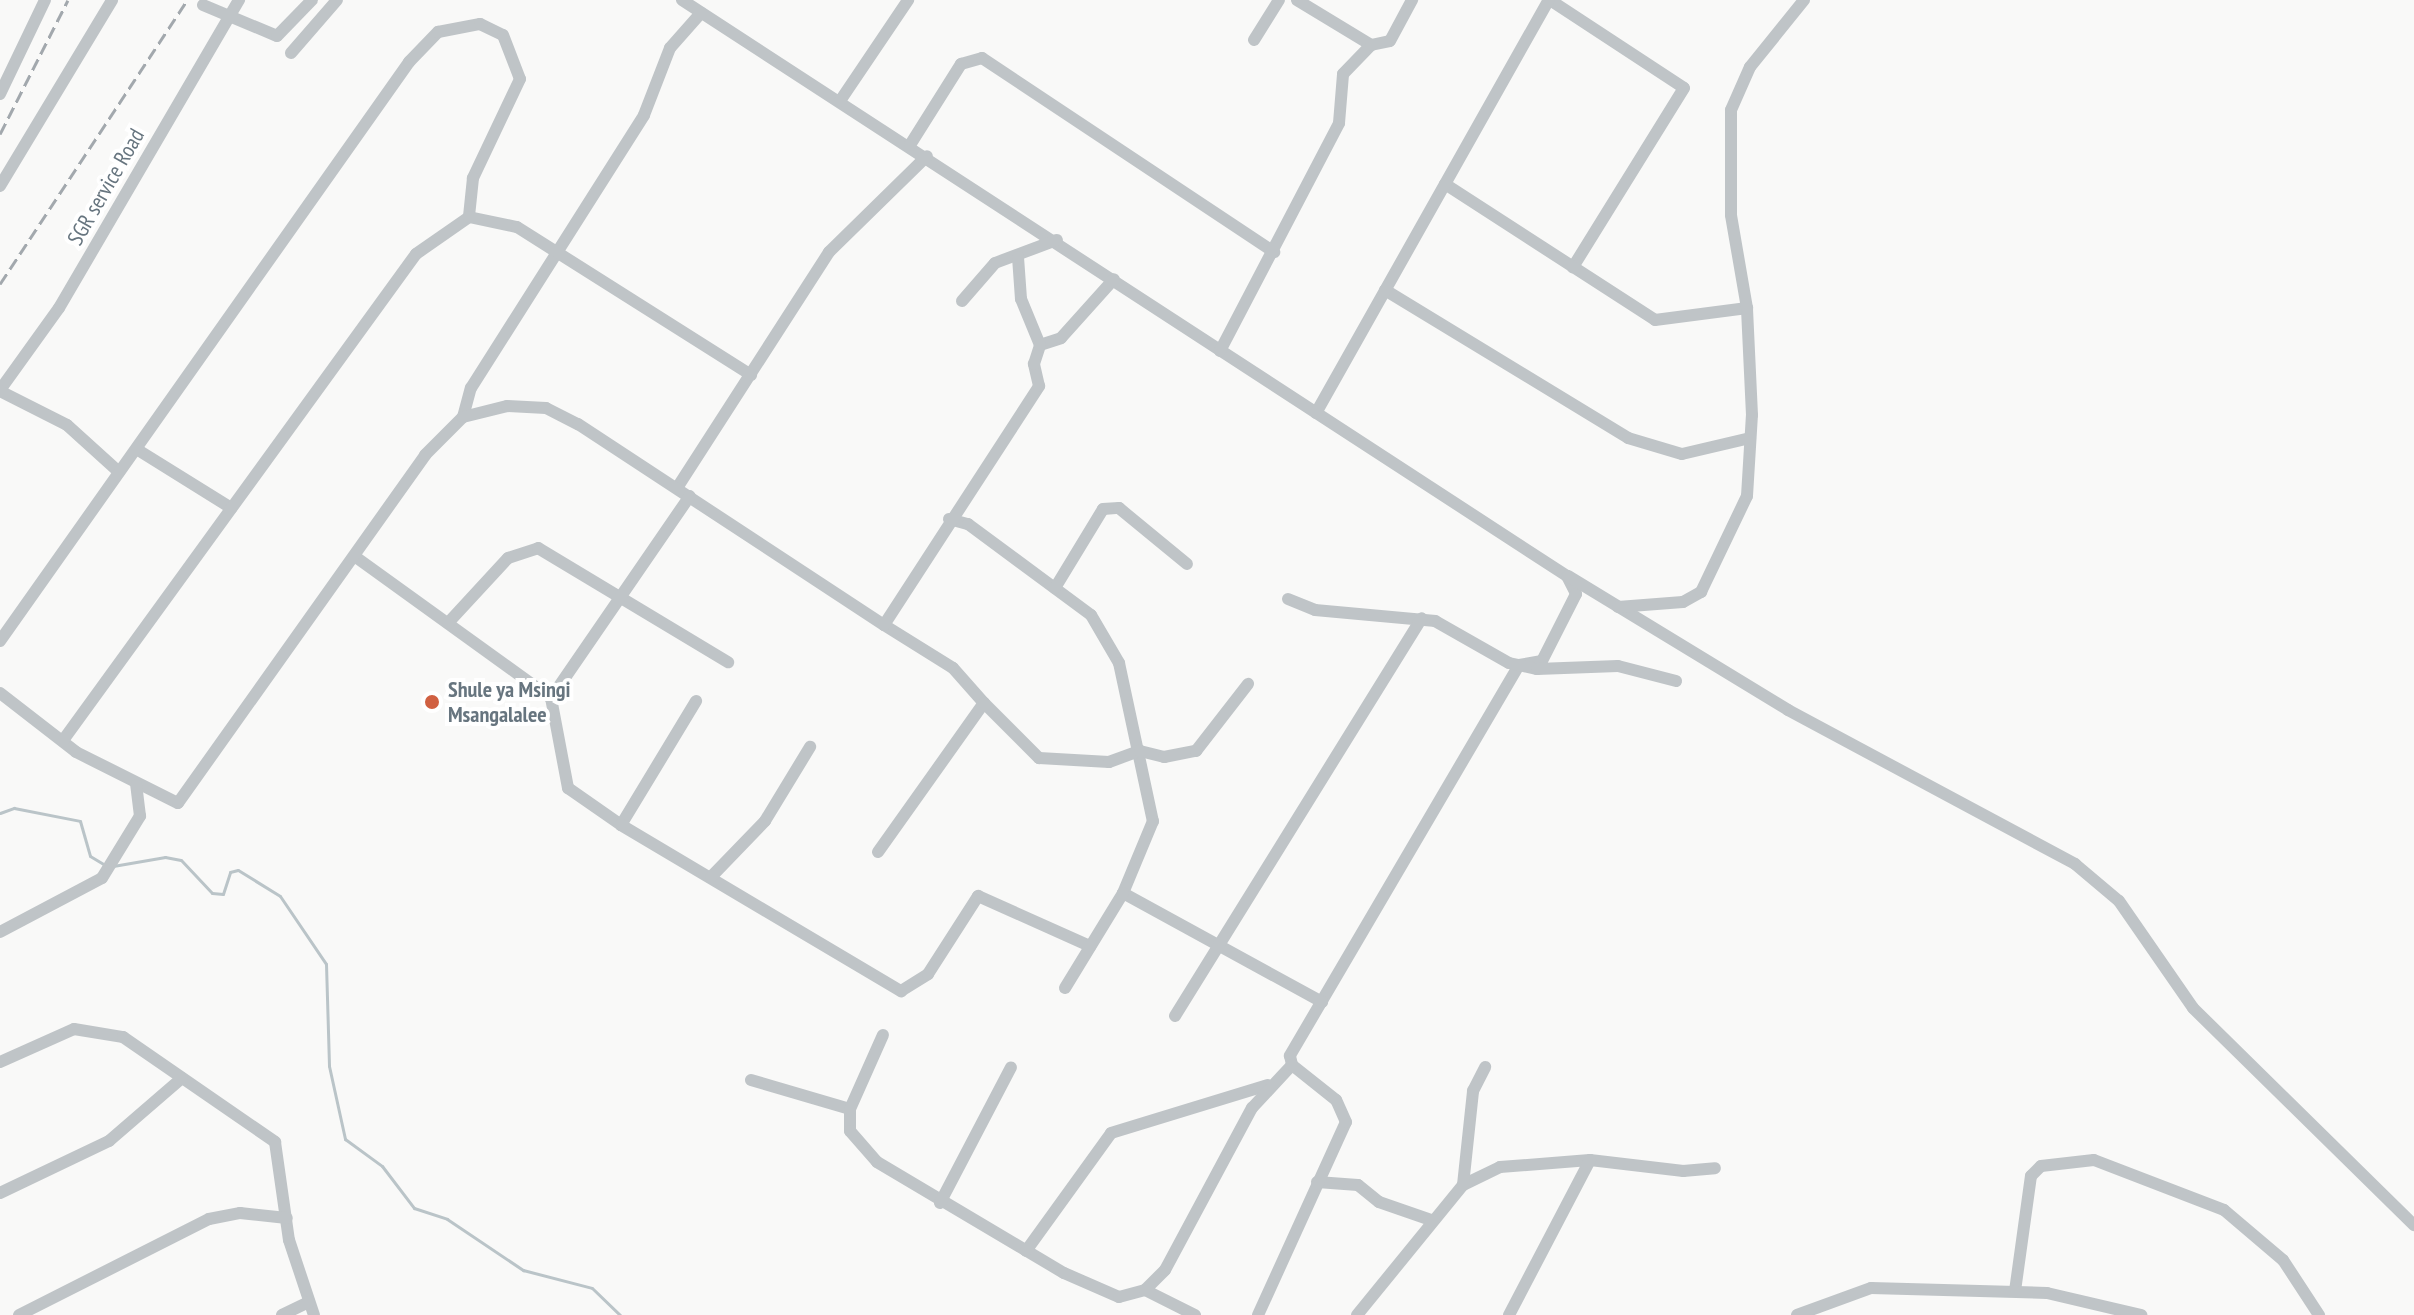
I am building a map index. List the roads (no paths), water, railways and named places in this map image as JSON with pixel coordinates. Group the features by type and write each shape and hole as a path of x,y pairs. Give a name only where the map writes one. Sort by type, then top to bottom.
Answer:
{"street":[{"path":"0,94 45,0"},
{"path":"0,186 112,0"},
{"name":"SGR service Road","path":"0,391 59,308 239,0"},
{"path":"203,5 229,20 277,36 312,0"},
{"path":"291,53 337,0"},
{"path":"682,0 1057,240 1220,351 1567,576 1788,710 2075,864 2119,901 2193,1008 2414,1225"},
{"path":"840,101 908,0"},
{"path":"1254,40 1279,0"},
{"path":"1297,0 1371,45"},
{"path":"1220,351 1339,123 1343,74 1371,45 1390,41 1412,0"},
{"path":"1316,413 1549,0 1684,88 1573,267"},
{"path":"1618,607 1683,602 1701,592 1747,496 1750,438 1747,308 1731,215 1731,110 1750,67 1804,0"},
{"path":"0,693 136,785 169,803 189,797 299,625 357,558 396,493 463,417 471,388 554,251 644,115 670,48 701,13"},
{"path":"0,641 119,472 138,450 409,62 438,32 490,25 503,35 520,79 473,178 469,217"},
{"path":"910,145 961,64 982,58 1274,252"},
{"path":"677,488 829,252 927,156"},
{"path":"1445,184 1655,320 1747,308"},
{"path":"64,739 416,254 469,217 517,227 751,375"},
{"path":"962,301 995,263 1057,240"},
{"path":"884,625 949,519 1031,402 1040,345 1021,299 1018,257"},
{"path":"1040,345 1061,338 1114,279"},
{"path":"1385,290 1628,438 1682,454 1750,438"},
{"path":"0,391 67,425 119,472"},
{"path":"463,417 507,406 546,408 690,496 953,668 1039,758 1109,762 1140,751 1164,757 1196,751 1248,684"},
{"path":"138,450 231,508"},
{"path":"551,698 690,496"},
{"path":"1055,588 1103,509 1119,508 1187,564"},
{"path":"949,519 968,524 1091,615 1119,663 1153,821 1123,893 1065,988"},
{"path":"448,623 525,547 538,548 728,662"},
{"path":"357,558 551,698 568,788 621,825 901,991 928,974 978,896 1090,946"},
{"path":"883,1035 850,1109 850,1131 866,1151 940,1203 1097,1290 1119,1297 1145,1290 1165,1270 1268,1085 1292,1065 1322,1002 1519,665 1542,661 1576,594 1567,576"},
{"path":"1288,599 1315,610 1422,618 1519,665 1618,666 1676,681"},
{"path":"1175,1016 1220,950 1422,618"},
{"path":"621,825 696,701"},
{"path":"878,852 984,703"},
{"path":"711,877 765,821 810,747"},
{"path":"0,932 105,872 140,816 136,785"},
{"path":"1123,893 1220,950 1322,1002"},
{"path":"0,1062 55,1035 94,1029 123,1037 275,1142 287,1218 314,1315"},
{"path":"1258,1315 1346,1122 1336,1100 1292,1065"},
{"path":"940,1203 1011,1067"},
{"path":"1463,1185 1473,1091 1485,1067"},
{"path":"0,1193 109,1141 182,1078"},
{"path":"751,1080 850,1109"},
{"path":"1026,1251 1111,1133 1268,1085"},
{"path":"1509,1315 1590,1160"},
{"path":"1357,1315 1431,1220 1463,1185 1500,1167 1590,1160 1683,1171 1715,1168"},
{"path":"2015,1291 2031,1176 2041,1166 2094,1160 2224,1210 2283,1260 2319,1315"},
{"path":"1317,1182 1358,1185 1379,1202 1431,1220"},
{"path":"19,1315 209,1219 240,1213 287,1218"},
{"path":"1797,1315 1871,1288 2015,1291 2141,1315"},
{"path":"1145,1290 1195,1315"},
{"path":"282,1315 309,1302"}],"waterway":[{"path":"0,813 14,808 80,821 90,856 105,865"},
{"path":"113,866 165,857 181,860 212,893 223,894 230,872 238,870 280,896 326,964 329,1066 345,1139 382,1166 414,1208 447,1219 523,1270 592,1288 620,1315"}],"railway":[{"path":"0,134 68,0"},
{"path":"0,284 187,0"}],"place":[{"name":"Shule ya Msingi Msangalalee","path":"432,702"}]}
